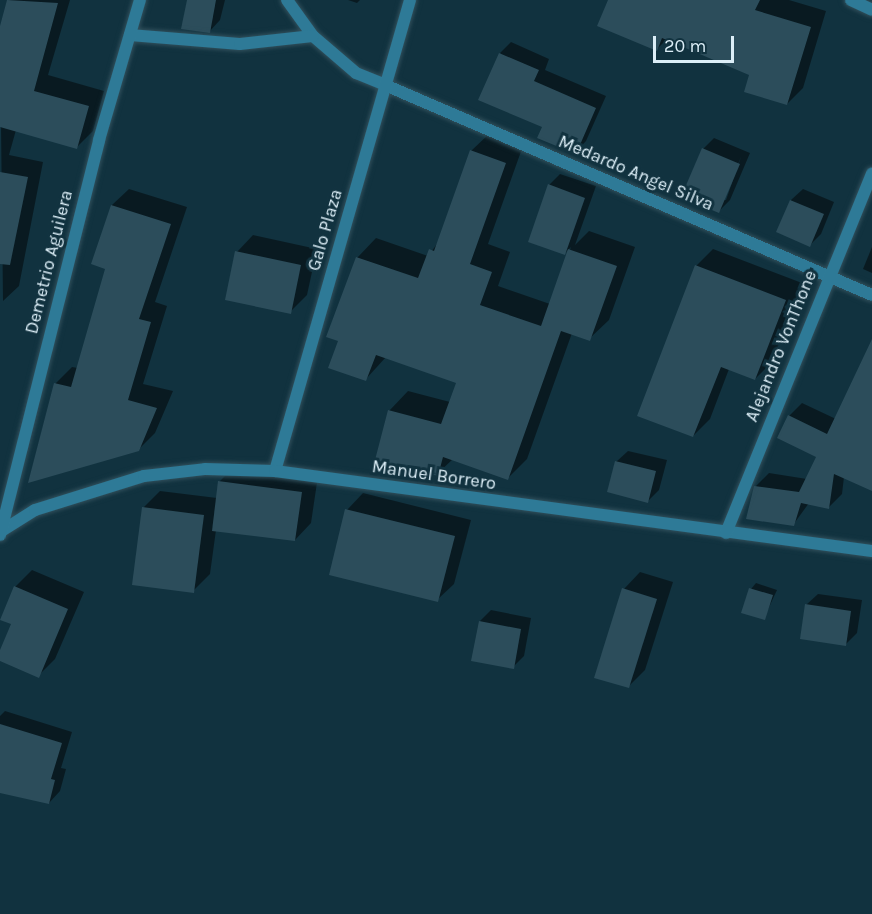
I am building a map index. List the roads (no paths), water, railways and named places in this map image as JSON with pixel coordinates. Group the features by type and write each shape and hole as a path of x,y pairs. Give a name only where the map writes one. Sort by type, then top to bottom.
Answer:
{"street":[{"name":"Demetrio Aguilera","path":"0,533 99,140 140,0"},
{"name":"Medardo Angel Silva","path":"287,0 313,36 356,73 872,295"},
{"name":"Galo Plaza","path":"275,471 410,0"},
{"path":"851,0 872,10"},
{"path":"130,34 240,44 313,36"},
{"name":"Alejandro VonThone","path":"726,533 872,174"},
{"name":"Manuel Borrero","path":"0,533 35,510 144,476 206,469 275,471 872,551"}]}
